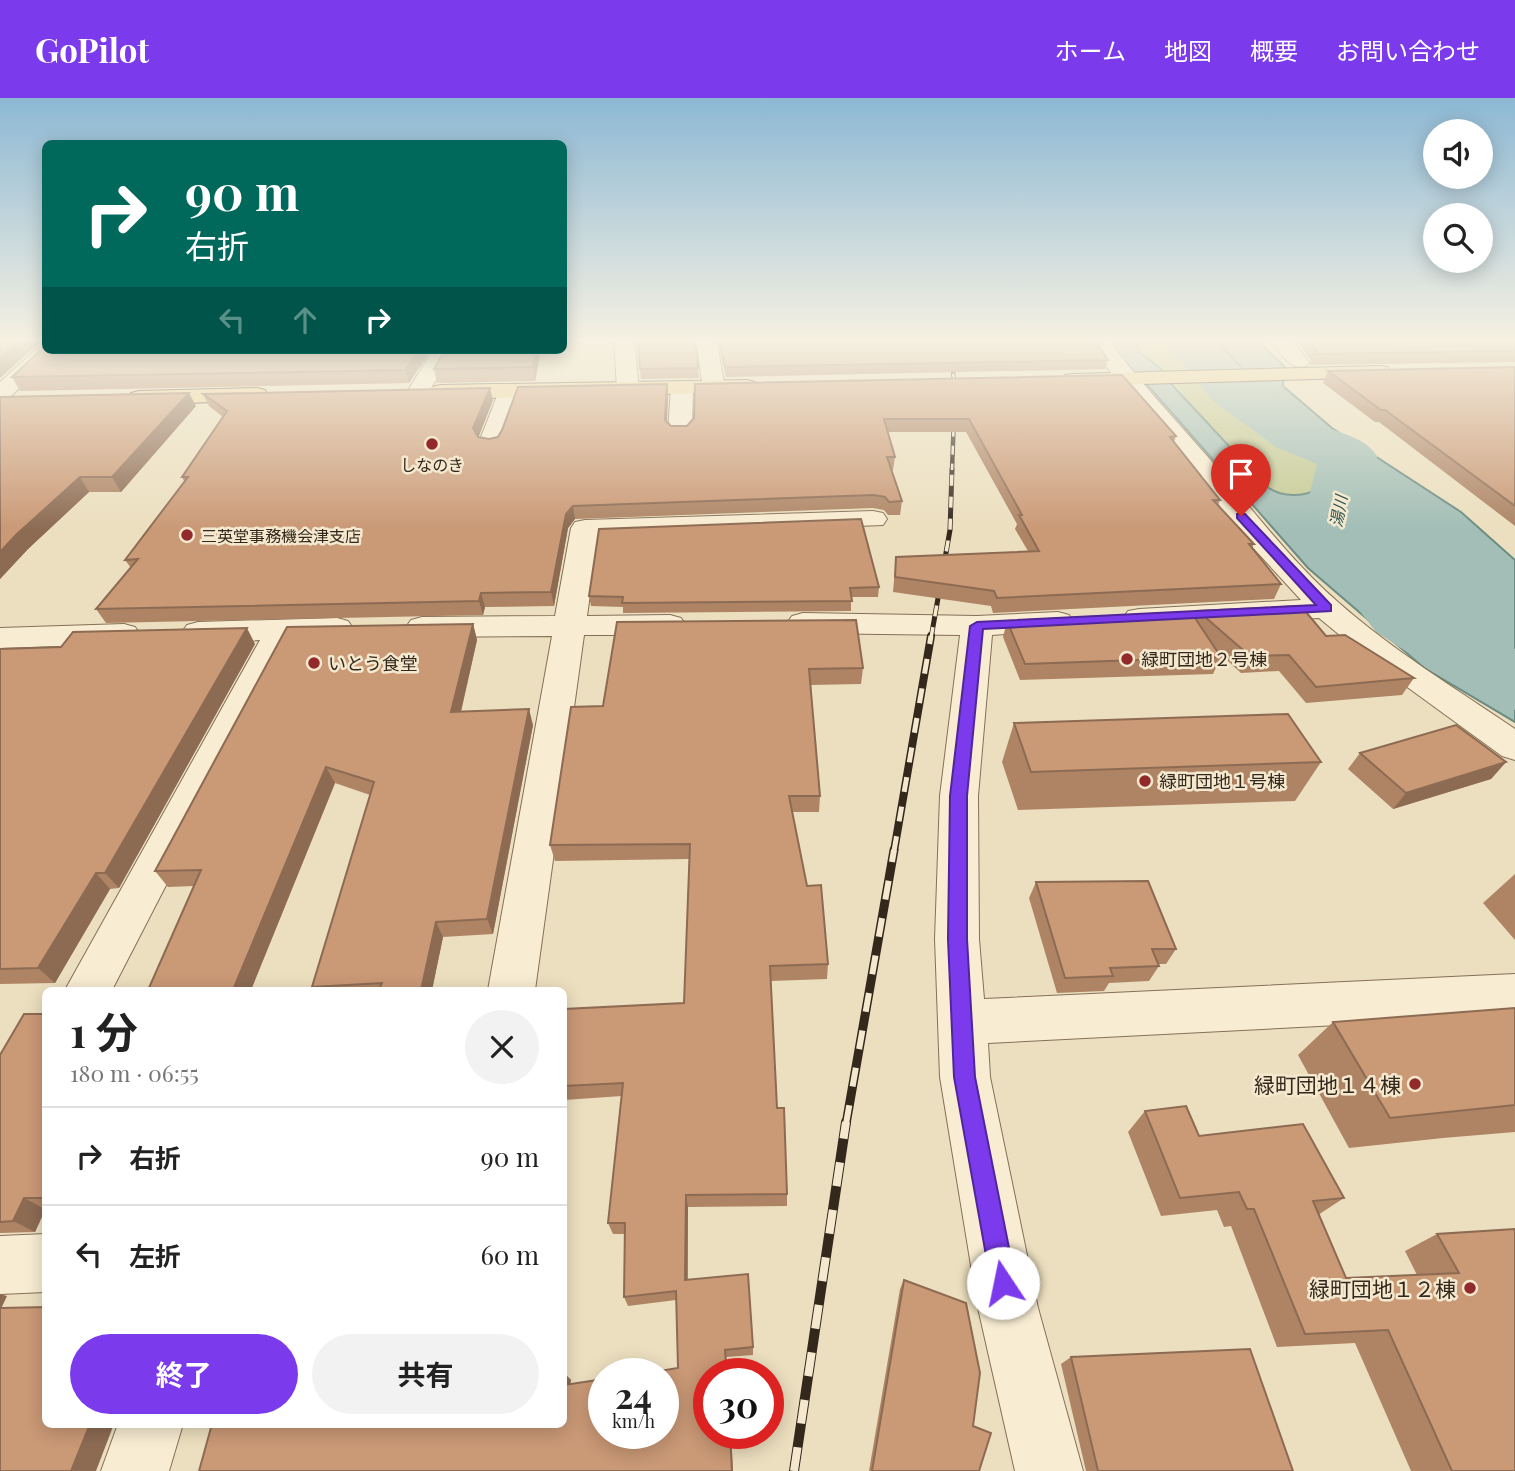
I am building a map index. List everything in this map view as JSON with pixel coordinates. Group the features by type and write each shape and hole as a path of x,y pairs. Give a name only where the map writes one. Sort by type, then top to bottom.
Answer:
{"street":[{"path":"491,442 506,402"},
{"path":"680,431 681,402"},
{"path":"1150,402 1256,534 1326,608 1382,653 1515,747"},
{"path":"511,987 585,528 873,519"},
{"path":"772,624 977,626 1326,608"},
{"path":"3,642 165,633 382,627 704,624"},
{"path":"977,626 958,796 957,939 965,1077 1008,1308 1049,1471"},
{"path":"90,987 282,630"},
{"path":"962,1022 1515,995"},
{"path":"0,1265 42,1263"},
{"path":"135,1471 150,1428"}],"green space":[{"path":"1190,402 1271,404 1294,419 1329,471 1313,490 1293,495 1275,493 1230,449"}],"water":[{"path":"1162,402 1188,402 1266,486 1278,492 1300,495 1320,486 1329,470 1294,419 1266,402 1302,402 1332,428 1461,512 1515,560 1515,722 1424,668 1308,568"}],"building":[{"path":"0,402 181,402 112,477 80,477 0,552"},
{"path":"214,402 484,402 473,428 478,437 489,439 498,437 512,402 666,402 665,420 671,426 687,426 694,418 694,402 1146,402 1176,436 1170,437 1220,500 1213,500 1254,544 1249,544 1281,584 997,598 994,591 895,577 896,557 1039,551 969,419 884,419 895,457 887,457 902,501 889,502 885,497 874,495 573,506 566,514 551,592 481,593 479,601 96,609 138,559 125,560 188,477 182,477 227,411"},
{"path":"1370,402 1515,402 1515,506 1385,410"},
{"path":"861,519 879,587 850,588 852,601 622,603 623,597 589,596 599,529"},
{"path":"1301,606 1326,636 1345,635 1414,678 1316,687 1289,655 1250,656 1198,611"},
{"path":"1191,612 1221,657 1025,664 1007,621"},
{"path":"856,620 863,668 809,669 820,796 789,796 807,886 821,885 828,964 770,966 777,1108 784,1108 787,1194 686,1195 685,1280 748,1274 753,1347 725,1350 726,1358 693,1358 693,1449 731,1449 732,1471 199,1471 211,1428 567,1428 567,1385 588,1381 588,1449 679,1449 676,1291 624,1297 625,1223 608,1223 623,1083 567,1086 567,1009 684,1003 690,844 550,845 571,707 603,706 617,622"},
{"path":"473,624 451,712 529,709 487,919 436,922 422,987 380,987 382,983 312,987 374,782 326,767 234,987 149,987 201,870 155,871 287,627"},
{"path":"247,628 105,873 96,873 38,968 0,969 0,649 61,647 73,632"},
{"path":"1288,714 1321,762 1031,772 1014,723"},
{"path":"1456,725 1506,762 1406,793 1360,753"},
{"path":"1148,881 1176,949 1152,949 1159,966 1110,968 1113,976 1065,978 1036,882"},
{"path":"1515,1008 1515,1105 1390,1118 1333,1022"},
{"path":"24,1014 42,1014 42,1198 24,1198 13,1221 0,1222 0,1055"},
{"path":"1186,1106 1199,1136 1303,1124 1344,1198 1313,1201 1346,1278 1459,1273 1437,1234 1515,1229 1515,1471 1452,1471 1388,1330 1305,1334 1254,1209 1247,1209 1239,1192 1180,1198 1145,1111"},
{"path":"904,1280 966,1303 980,1373 973,1426 991,1433 979,1471 872,1471"},
{"path":"42,1307 42,1428 88,1428 71,1471 0,1471 0,1308"},
{"path":"1250,1349 1293,1471 1098,1471 1071,1357"}],"waterway":[{"name":"湯川","path":"1248,402 1296,435 1348,456 1333,534 1402,616 1515,684"}],"railway":[{"path":"952,470 955,402"},
{"path":"931,638 950,530 952,469"},
{"path":"894,851 931,636"},
{"path":"846,1124 894,850"},
{"path":"794,1471 846,1122"}],"place":[{"name":"しなのき","path":"432,444"},
{"name":"三英堂事務機会津支店","path":"187,535"},
{"name":"緑町団地２号棟","path":"1127,659"},
{"name":"いとう食堂","path":"314,663"},
{"name":"緑町団地１号棟","path":"1145,781"},
{"name":"緑町団地１４棟","path":"1415,1084"},
{"name":"緑町団地１２棟","path":"1470,1288"}],"route":[{"path":"1003,1283 965,1077 957,939 958,796 977,626 1326,608 1241,516"}]}
